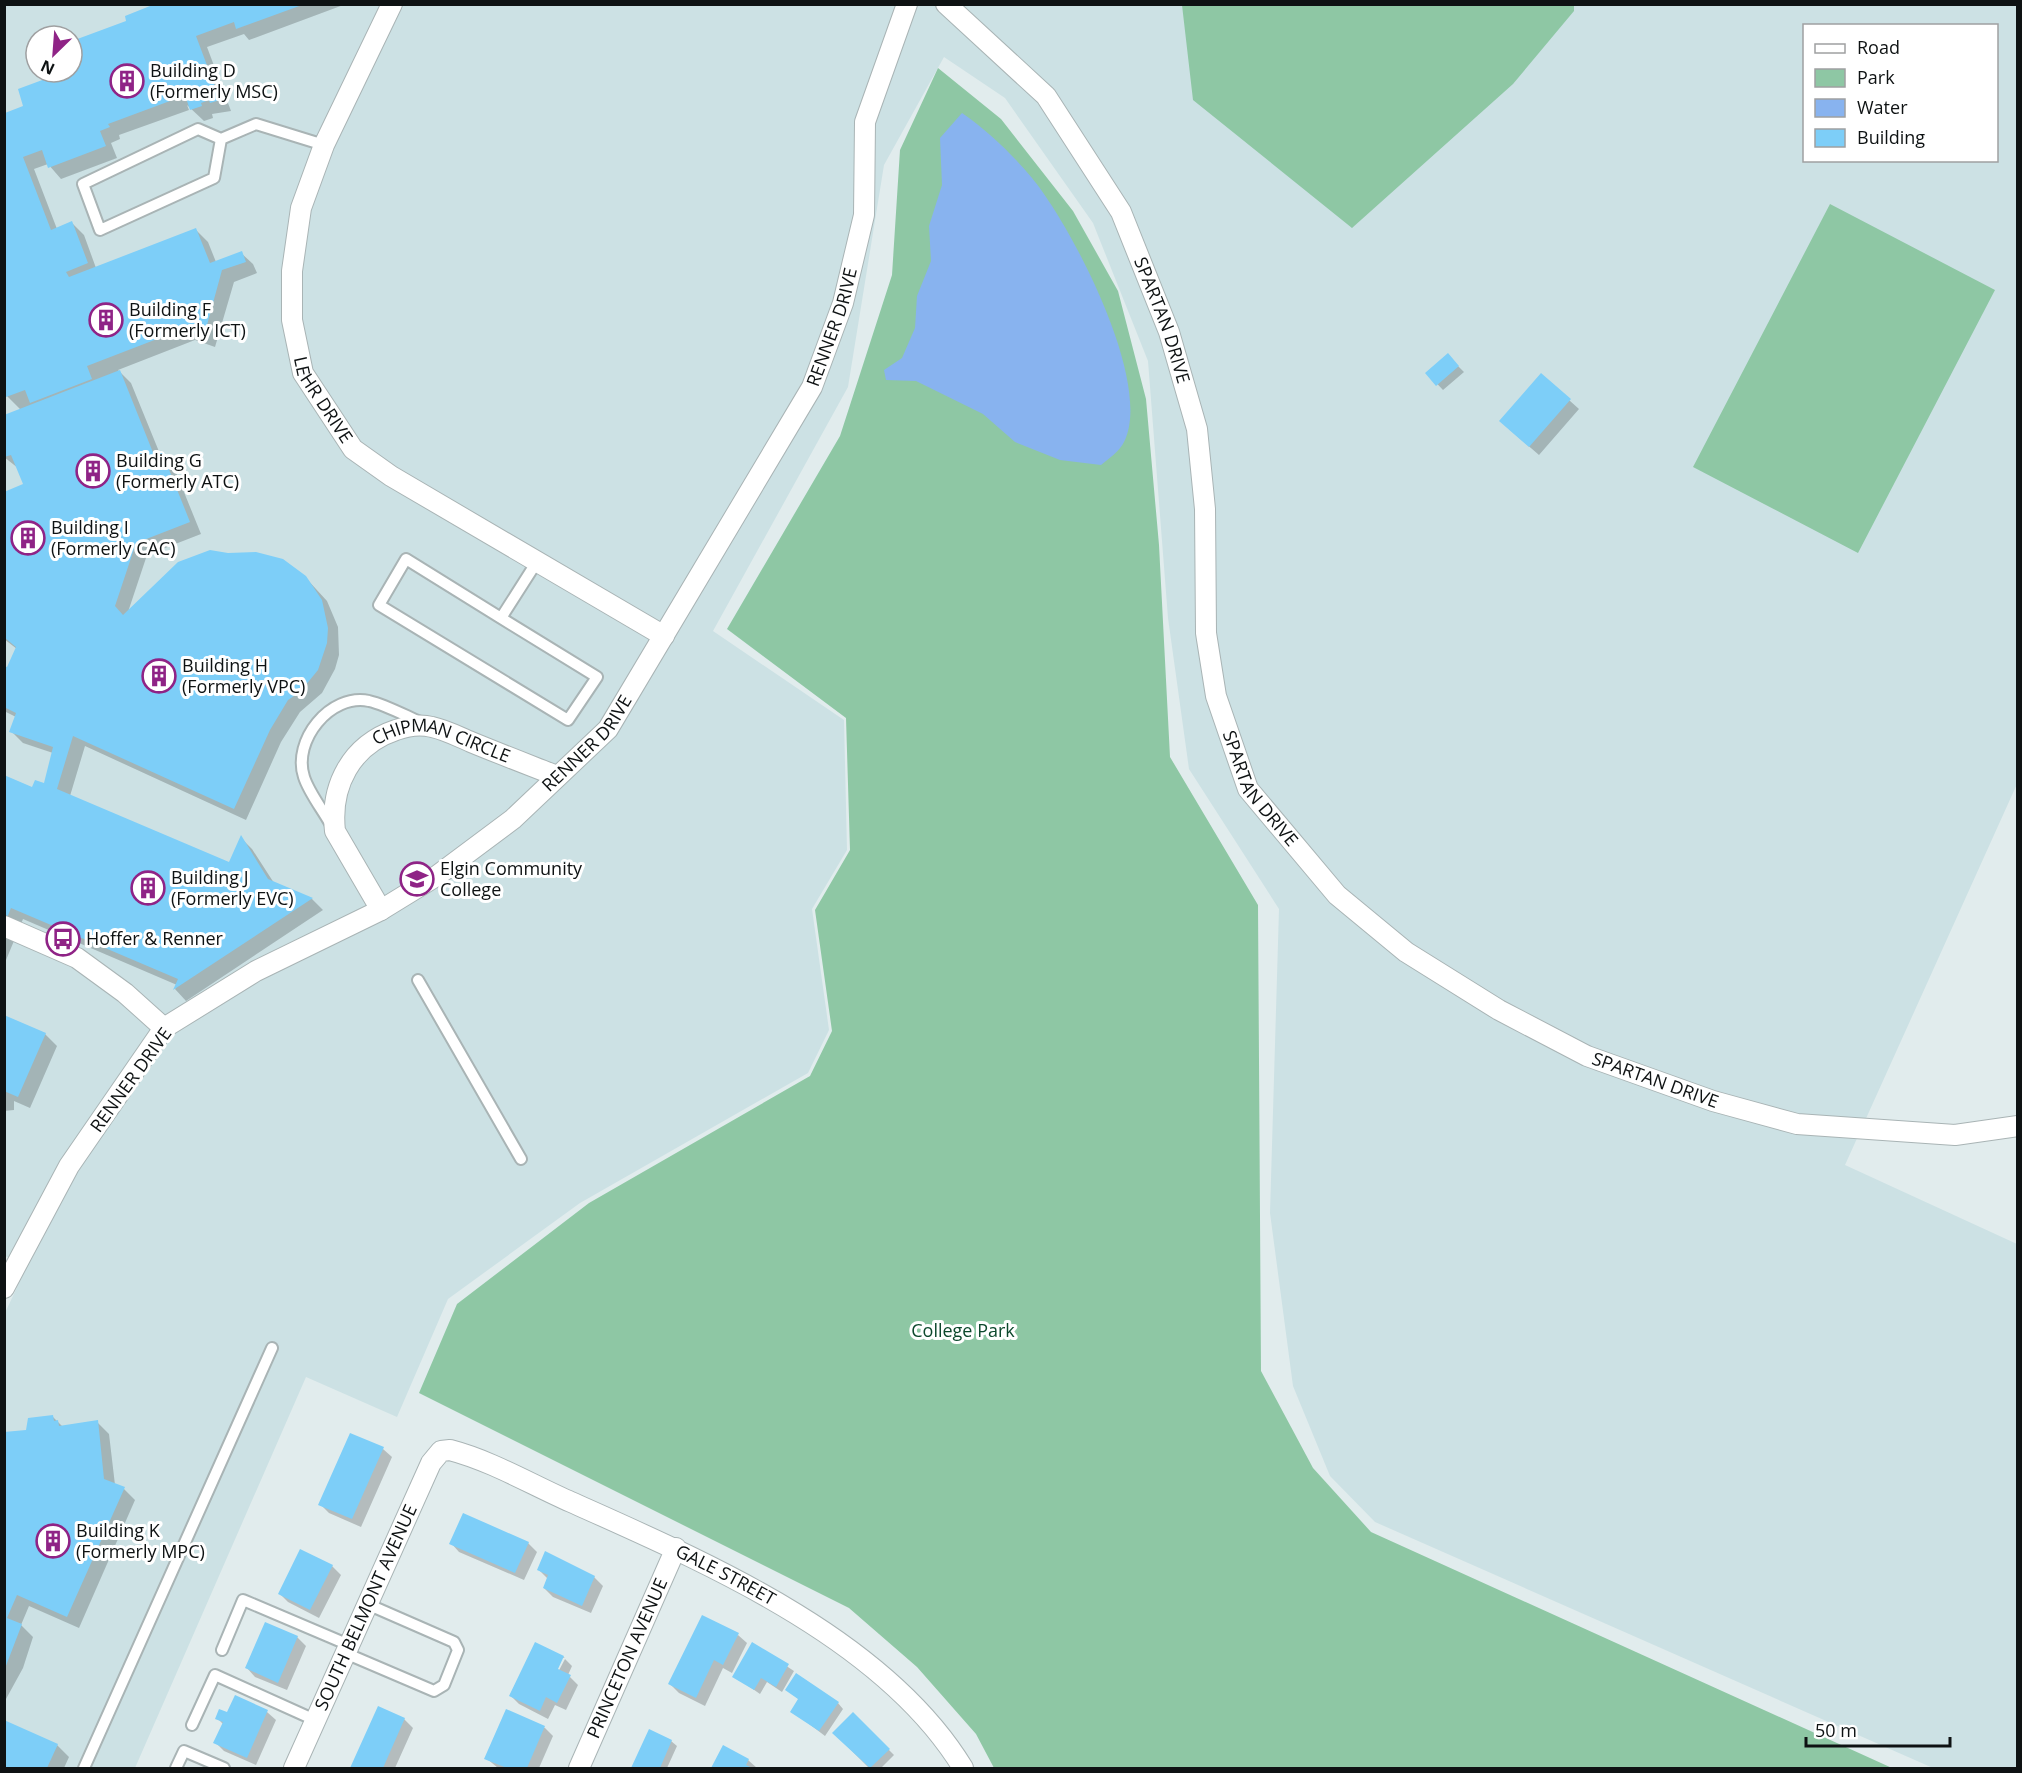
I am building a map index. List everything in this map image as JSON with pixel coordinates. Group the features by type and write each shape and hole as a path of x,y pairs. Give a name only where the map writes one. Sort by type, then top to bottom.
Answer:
{"street":[{"name":"LEHR DRIVE","path":"392,4 324,145 301,208 292,271 292,323 303,373 353,449 391,476 538,560 664,636"},
{"name":"RENNER DRIVE","path":"4,1288 69,1166 164,1028 256,970 381,910 438,875 513,819 608,729 812,387 843,303 864,215 865,122 907,4"},
{"name":"SPARTAN DRIVE","path":"946,4 1046,96 1121,212 1169,332 1197,429 1205,508 1206,633 1216,696 1248,789 1337,895 1406,952 1499,1010 1587,1056 1713,1101 1808,1125 1955,1136 2018,1126"},
{"name":"CHIPMAN CIRCLE","path":"335,831 333,817 338,787 343,774 361,750 387,733 401,728 432,726 557,776"},
{"path":"335,831 381,910"},
{"path":"4,926 77,958 125,993 164,1028"},
{"name":"GALE STREET","path":"441,1451 459,1452 676,1548 842,1644 878,1672 917,1710 963,1768"},
{"name":"SOUTH BELMONT AVENUE","path":"294,1768 431,1463 441,1451"},
{"name":"PRINCETON AVENUE","path":"579,1768 676,1548"}],"lane":[{"path":"221,138 214,178 100,230 83,184 198,129 221,138 256,124 324,145"},
{"path":"406,559 501,618 597,676 568,720 379,605 406,559"},
{"path":"501,618 538,560"},
{"path":"335,831 304,777 303,754 316,723 334,708 368,700 432,726"},
{"path":"418,980 521,1159"},
{"path":"84,1768 273,1348"},
{"path":"222,1650 243,1600 434,1690 444,1685 458,1650 454,1642 367,1604"},
{"path":"192,1725 214,1675 315,1720"},
{"path":"176,1768 184,1750 225,1768"}],"shaded area":[{"name":"Elgin Community College","path":"5,5 2017,5 2017,784 1845,1165 2017,1244 2017,1768 1933,1768 1375,1522 1330,1476 1293,1386 1270,1213 1279,909 1189,769 1168,618 1148,361 1093,223 1005,98 944,57 884,165 848,387 713,631 844,720 847,850 812,909 829,1030 808,1073 580,1203 448,1299 397,1417 306,1377 135,1768 5,1768 4,1315 27,1266 5,1256"}],"green space":[{"path":"1182,5 1574,5 1574,11 1513,84 1352,228 1193,100"},
{"name":"College Park","path":"938,68 1001,119 1073,211 1118,291 1146,399 1159,545 1170,757 1258,905 1261,1371 1313,1468 1371,1532 1892,1768 994,1768 976,1734 917,1667 849,1608 419,1393 457,1304 589,1203 810,1076 832,1031 815,910 850,850 846,718 727,629 840,436 892,275 900,150"},
{"path":"1830,204 1995,290 1858,553 1693,467"}],"water":[{"path":"962,113 999,143 1032,178 1067,231 1104,306 1128,382 1130,416 1124,442 1114,455 1101,465 1060,460 1015,442 983,414 916,381 886,380 884,370 902,358 915,328 917,296 931,261 929,226 942,185 940,138"}],"building":[{"path":"155,4 302,5 236,29 234,22 196,36 220,100 210,103 209,100 201,103 202,106 190,110 184,92 177,94 178,98 108,124 110,127 100,131 106,146 48,168 42,150 23,157 51,230 72,221 88,263 66,272 69,277 196,228 210,263 242,251 246,262 222,270 204,336 183,329 87,366 92,379 30,403 25,390 6,397 5,113 23,106 18,89 32,84 84,84 84,37 126,21 125,16"},
{"path":"1448,353 1459,366 1436,386 1425,373"},
{"path":"120,370 154,455 162,452 190,522 136,543 115,606 123,615 178,562 210,550 228,553 256,552 283,559 306,576 322,600 328,628 327,643 318,670 300,692 288,700 270,730 234,809 73,736 57,789 229,862 241,835 268,879 313,898 173,990 178,979 11,908 4,925 4,775 32,787 35,780 44,783 53,747 9,732 16,713 4,707 4,666 7,667 16,647 5,638 4,492 23,484 11,455 4,457 4,415"},
{"path":"1541,373 1571,399 1529,447 1499,421"},
{"path":"4,1015 46,1033 18,1097 4,1091"},
{"name":"Building K (Formerly MPC)","path":"53,1415 54,1421 58,1420 59,1426 98,1420 104,1479 125,1487 67,1617 17,1595 7,1618 22,1624 4,1671 4,1432 26,1430 28,1418"},
{"path":"350,1433 384,1447 352,1519 318,1505"},
{"path":"463,1513 529,1542 515,1573 449,1544"},
{"path":"300,1549 333,1565 310,1610 278,1594"},
{"path":"545,1551 595,1576 582,1606 543,1588 548,1575 537,1570"},
{"path":"702,1615 739,1633 723,1665 714,1660 696,1698 668,1684"},
{"path":"265,1622 298,1636 278,1683 245,1668"},
{"path":"535,1642 564,1656 558,1669 571,1675 557,1703 546,1697 540,1711 509,1696"},
{"path":"752,1642 789,1664 776,1687 761,1678 754,1690 732,1677"},
{"path":"796,1673 839,1702 819,1731 790,1712 798,1699 785,1690"},
{"path":"235,1695 268,1710 247,1758 213,1743 223,1722 215,1719 219,1709 227,1712"},
{"path":"378,1706 405,1718 383,1768 350,1768"},
{"path":"506,1709 545,1726 527,1768 507,1768 484,1759"},
{"path":"853,1712 890,1749 870,1768 832,1733"},
{"path":"4,1720 58,1744 47,1768 4,1768"},
{"path":"649,1729 672,1740 660,1768 631,1768"},
{"path":"723,1745 749,1759 746,1765 752,1768 711,1768"}],"place":[{"name":"Building D (Formerly MSC)","path":"127,81"},
{"name":"Building F (Formerly ICT)","path":"106,320"},
{"name":"Building G (Formerly ATC)","path":"93,471"},
{"name":"Building I (Formerly CAC)","path":"28,538"},
{"name":"Building H (Formerly VPC)","path":"159,676"},
{"name":"Elgin Community College","path":"417,879"},
{"name":"Building J (Formerly EVC)","path":"148,888"},
{"name":"Hoffer & Renner","path":"63,939"},
{"name":"Building K (Formerly MPC)","path":"53,1541"}]}
